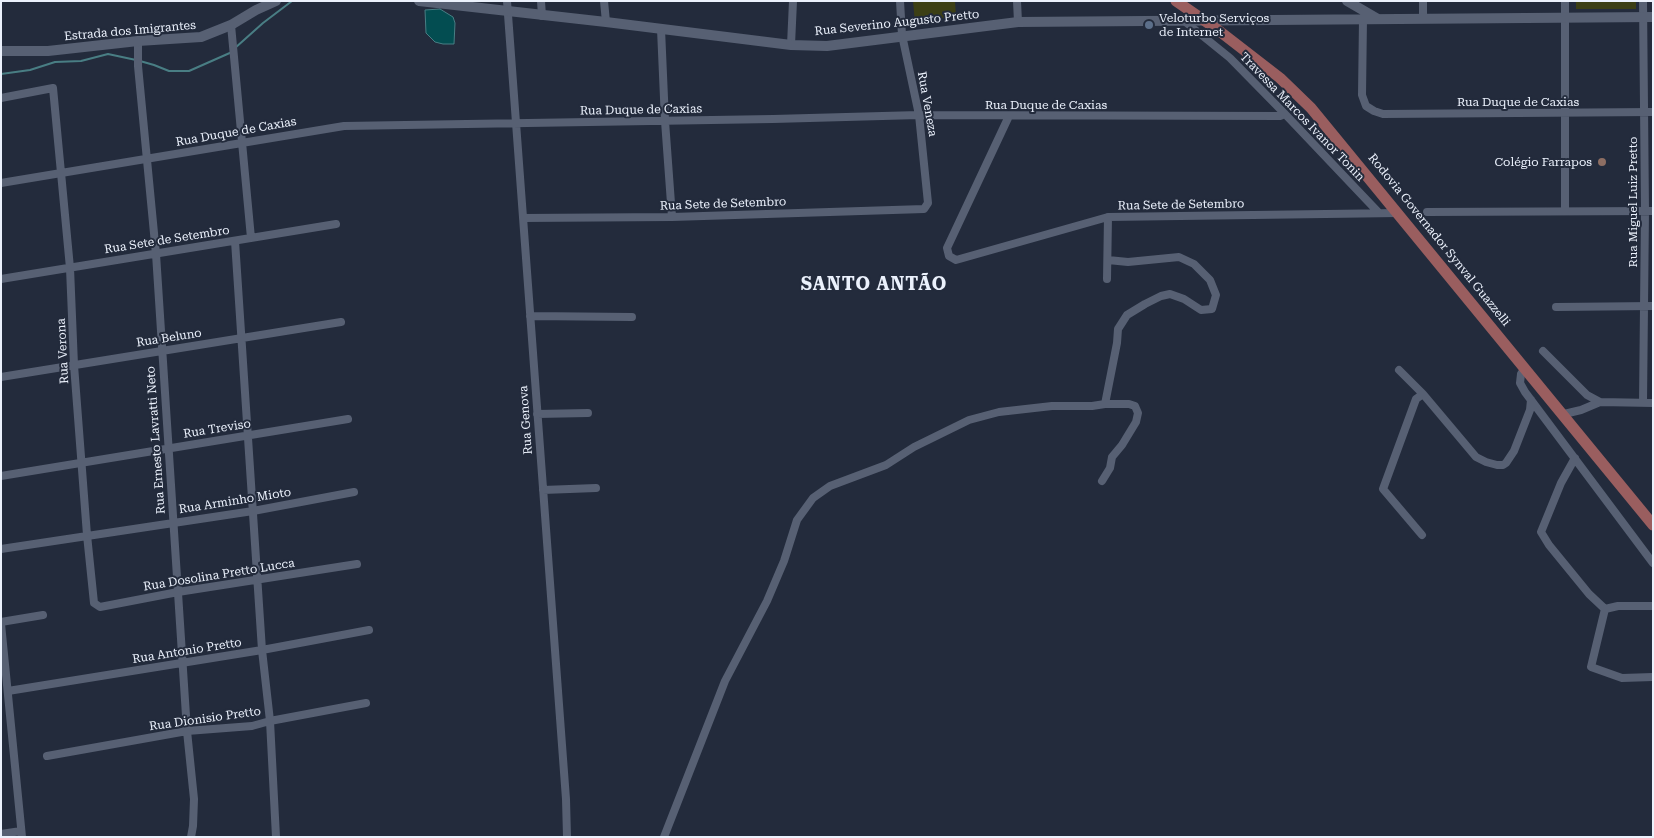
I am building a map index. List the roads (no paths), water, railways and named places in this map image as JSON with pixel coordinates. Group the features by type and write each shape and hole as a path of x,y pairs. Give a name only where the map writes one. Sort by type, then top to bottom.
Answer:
{"main road":[{"name":"Rodovia Governador Synval Guazzelli","path":"1176,1 1218,30 1280,78 1312,108 1653,525"}],"street":[{"name":"Estrada dos Imigrantes","path":"1,51 48,51 138,41 201,37 231,25 258,6 276,1"},
{"name":"Rua Severino Augusto Pretto","path":"419,1 507,7 542,16 661,28 791,45 827,46 902,35 1018,22 1648,17"},
{"path":"541,1 542,16"},
{"path":"604,1 606,22"},
{"path":"791,45 793,1"},
{"name":"Rua Veneza","path":"900,1 902,35 919,115 928,203 924,209"},
{"path":"1017,1 1018,22"},
{"path":"1347,1 1379,20"},
{"path":"1423,1 1423,19"},
{"path":"1565,1 1565,210"},
{"name":"Rua Miguel Luiz Pretto","path":"1643,1 1648,17 1644,112 1649,211 1649,306 1643,403"},
{"name":"Rua Genova","path":"507,7 567,837"},
{"name":"Rua Duque de Caxias","path":"1363,19 1362,96 1366,106 1383,114 1653,112"},
{"name":"Travessa Marcos Ivanor Tonin","path":"1182,20 1230,58 1379,213"},
{"path":"231,25 251,238"},
{"path":"661,28 672,217"},
{"name":"Rua Ernesto Lavratti Neto","path":"138,41 146,160 156,254 167,448 187,731 194,799 194,826 190,837"},
{"name":"Rua Verona","path":"1,98 53,88 70,268 74,365 93,594"},
{"name":"Rua Duque de Caxias","path":"1,184 344,126 919,115 1280,116 1285,114"},
{"name":"Rua Sete de Setembro","path":"1009,116 947,248 949,256 956,260 1108,217 1398,213"},
{"name":"Rua Sete de Setembro","path":"523,218 672,217 924,209"},
{"path":"1428,212 1649,211"},
{"path":"1107,279 1108,217"},
{"name":"Rua Sete de Setembro","path":"1,280 336,224"},
{"path":"235,240 262,650 270,721 276,837"},
{"path":"1105,404 1118,343 1118,329 1127,315 1161,296 1170,294 1201,310 1212,309 1216,295 1210,280 1194,264 1179,257 1128,262 1108,260"},
{"path":"1556,307 1649,306"},
{"path":"530,316 632,316"},
{"name":"Rua Beluno","path":"1,376 341,322"},
{"path":"1543,351 1587,395 1600,402"},
{"path":"1525,368 1520,374 1520,383 1531,400 1653,563"},
{"path":"1399,370 1423,394 1476,457 1497,465 1506,463 1514,451 1530,410 1531,400"},
{"path":"1422,535 1384,489 1416,399 1423,394"},
{"path":"1564,414 1581,410 1600,402 1653,403"},
{"path":"664,837 725,681 767,600 784,561 797,520 813,498 830,486 886,465 914,448 970,420 999,412 1052,406 1129,404 1135,406 1138,413 1136,422 1112,457 1110,468 1102,481"},
{"path":"537,414 588,413"},
{"name":"Rua Treviso","path":"1,476 348,419"},
{"path":"1575,458 1561,483 1538,535 1589,594 1605,609"},
{"path":"543,490 596,488"},
{"name":"Rua Arminho Mioto","path":"1,549 173,523 354,492"},
{"name":"Rua Dosolina Pretto Lucca","path":"93,594 94,603 100,607 178,592 357,564"},
{"path":"1605,609 1618,606 1653,606"},
{"path":"1605,609 1591,667 1622,678 1653,677"},
{"path":"1,834 21,834 1,623 43,615"},
{"name":"Rua Antonio Pretto","path":"8,691 262,650 369,630"},
{"name":"Rua Dionisio Pretto","path":"47,756 187,731 252,726 366,703"}],"waterway":[{"path":"235,48 292,1"},
{"path":"140,61 169,71 189,71 232,52"},
{"path":"1,74 30,70 55,62 81,61 108,54 136,60"}],"place":[{"name":"Veloturbo Serviços de Internet","path":"1149,25"},
{"name":"Colégio Farrapos","path":"1602,162"}],"district":[{"name":"SANTO ANTÃO","path":"874,285"}]}
